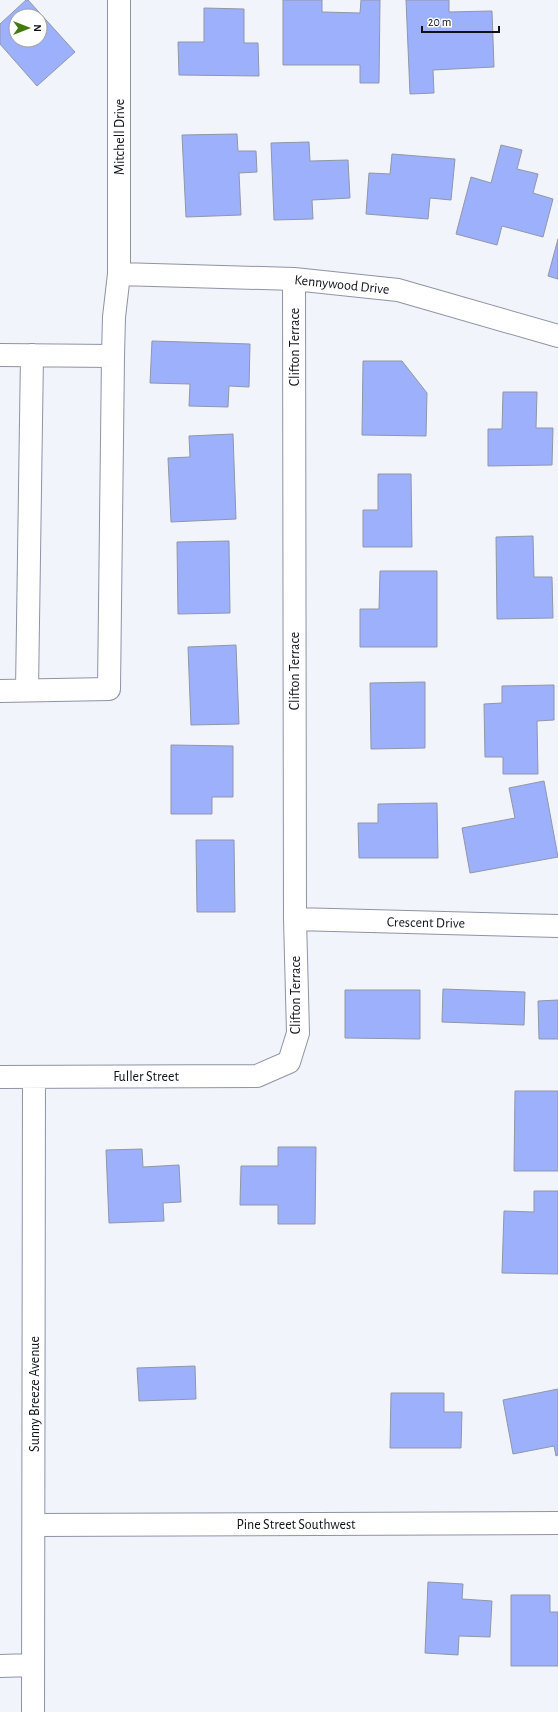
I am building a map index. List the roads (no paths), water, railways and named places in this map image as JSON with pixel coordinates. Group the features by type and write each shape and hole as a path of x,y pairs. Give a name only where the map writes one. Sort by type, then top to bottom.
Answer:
{"street":[{"name":"Mitchell Drive","path":"27,690 109,689 113,356 114,317 119,274 120,0"},
{"name":"Kennywood Drive","path":"119,274 294,279 398,290 558,336"},
{"name":"Clifton Terrace","path":"289,1062 298,1033 295,919 294,279"},
{"path":"0,355 113,356"},
{"path":"0,691 27,690 32,355"},
{"name":"Crescent Drive","path":"295,919 558,926"},
{"name":"Fuller Street","path":"0,1077 257,1076 289,1062"},
{"name":"Sunny Breeze Avenue","path":"33,1712 34,1077"},
{"name":"Pine Street Southwest","path":"34,1525 558,1523"},
{"path":"0,1666 33,1665"}]}
